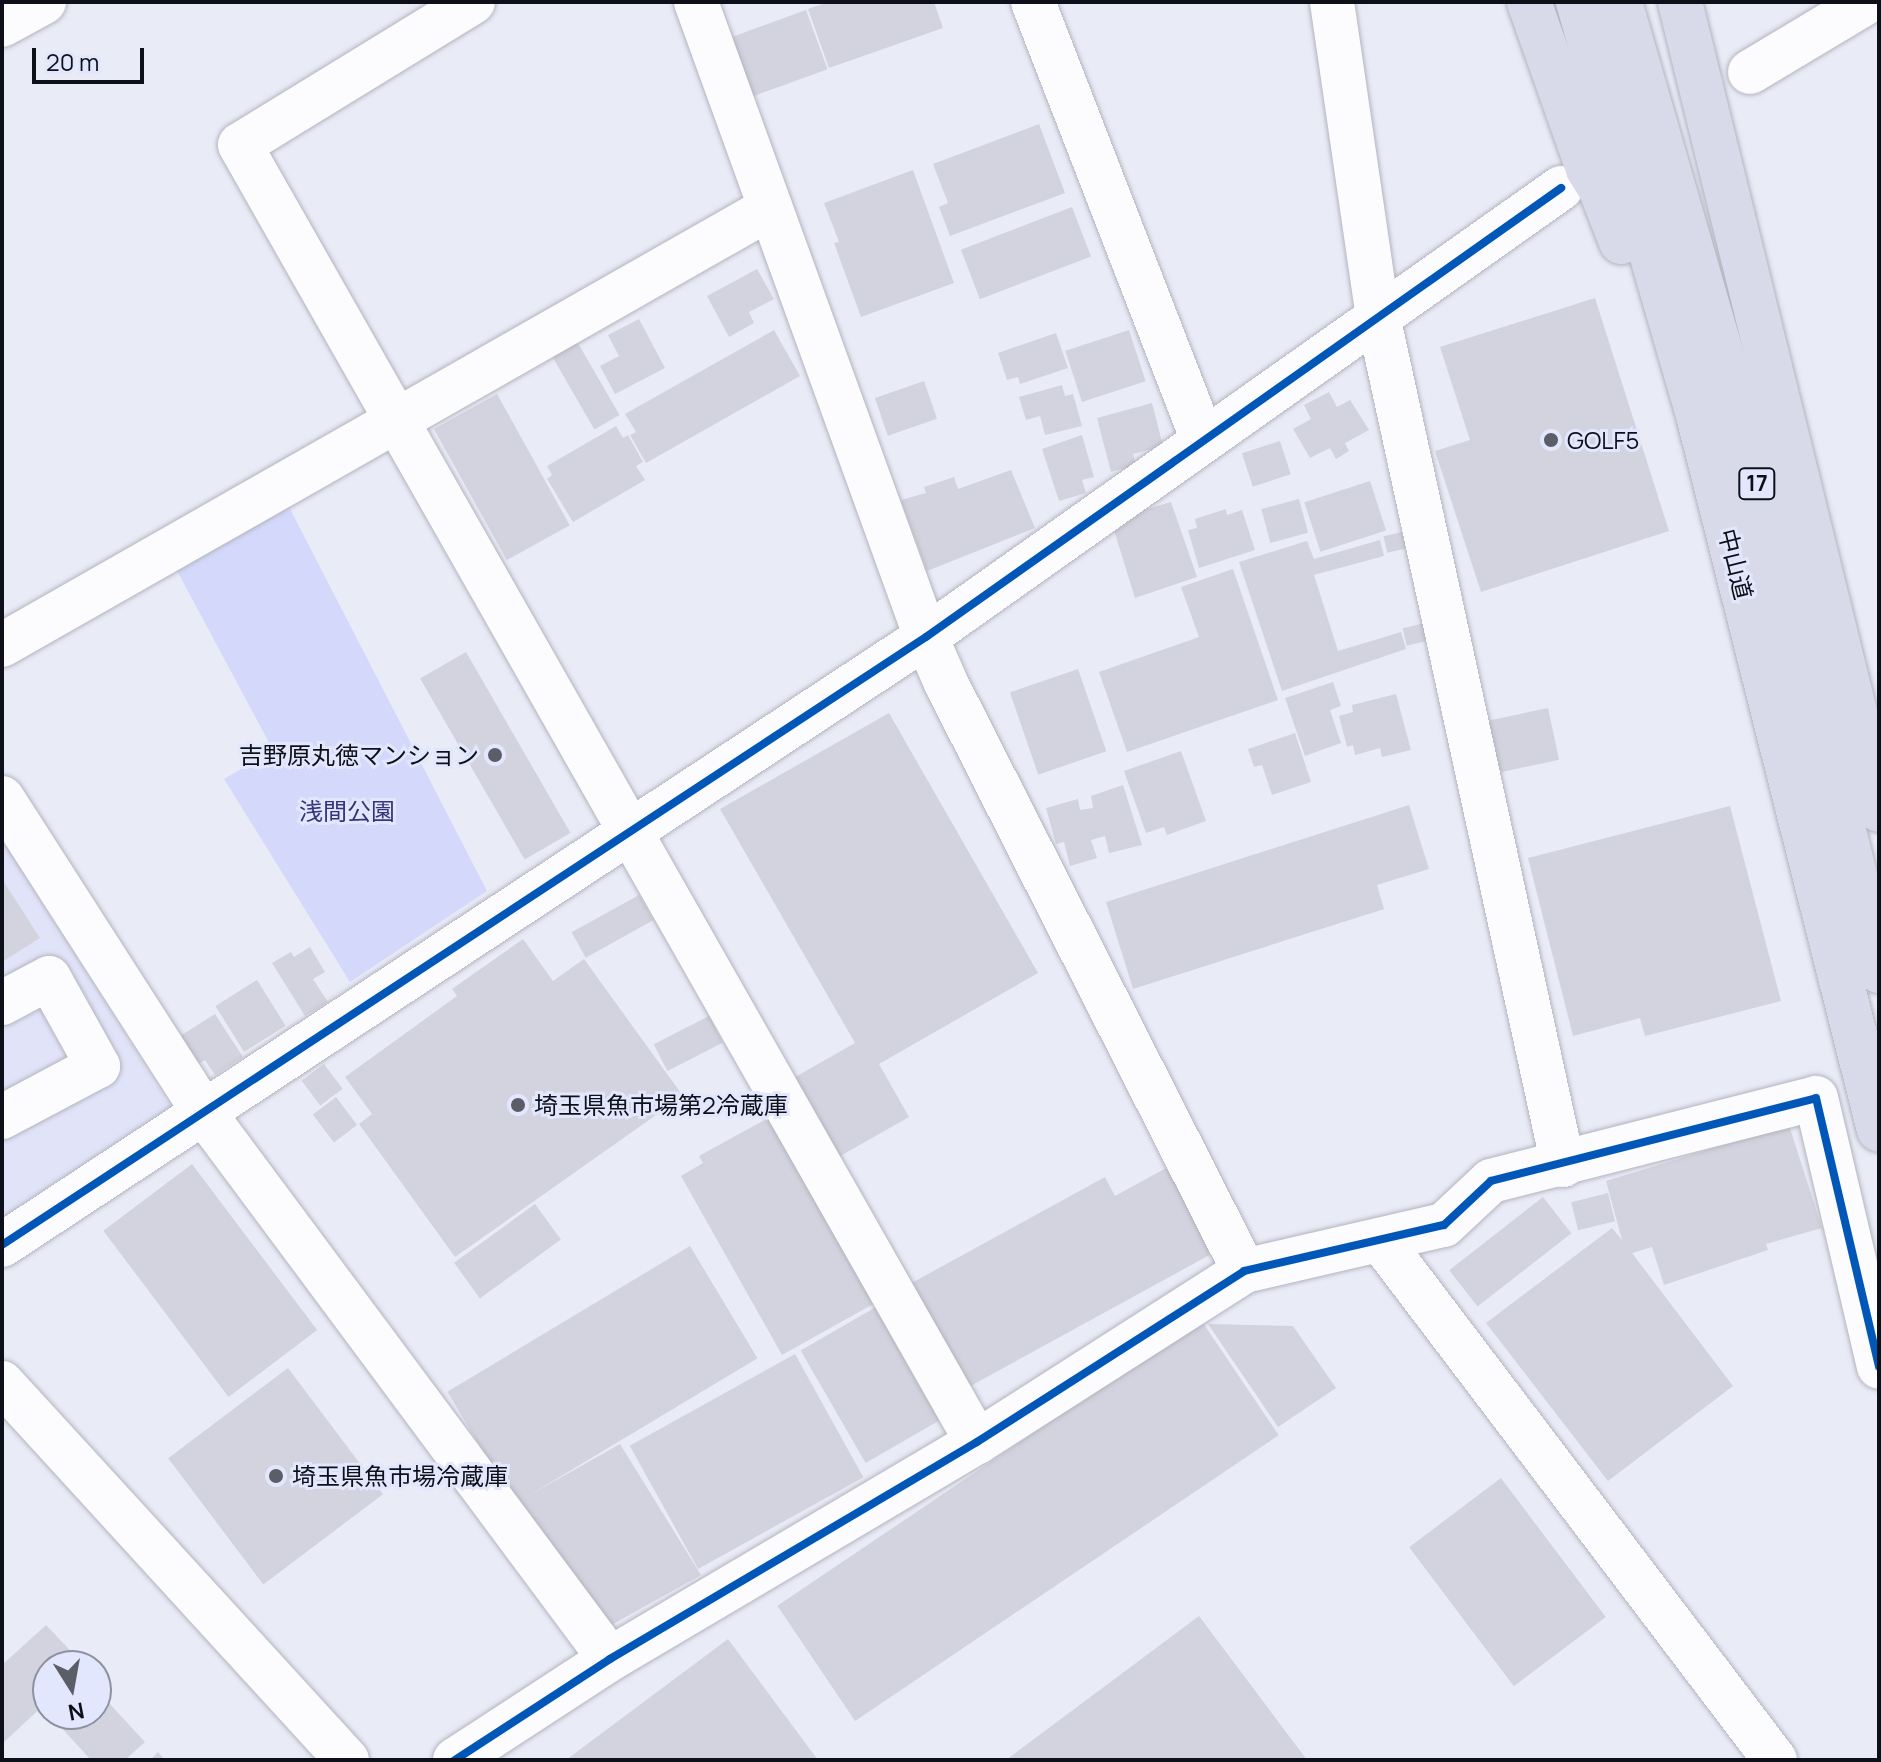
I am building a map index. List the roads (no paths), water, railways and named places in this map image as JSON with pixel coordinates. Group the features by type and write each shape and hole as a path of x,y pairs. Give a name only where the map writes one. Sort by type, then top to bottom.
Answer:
{"highway":[{"path":"1529,2 1588,169 1600,188 1664,358 1700,423"},
{"name":"中山道","path":"1578,2 1700,423 1879,1130"},
{"name":"17","path":"1620,2 1743,427 1879,971"},
{"name":"17","path":"1680,2 1879,810"},
{"path":"1743,427 1804,590 1847,732 1868,765"}],"street":[{"path":"2,25 44,2"},
{"path":"473,2 240,145 977,1442"},
{"path":"696,2 926,637 1244,1271"},
{"path":"1033,2 1203,440"},
{"path":"1332,2 1378,316 1563,1165"},
{"path":"1750,72 1868,2 1879,30"},
{"path":"2,1245 926,637 1561,188"},
{"path":"2,645 770,208"},
{"path":"2,798 204,1113 610,1659"},
{"path":"2,1003 49,978 98,1066 2,1117"},
{"path":"455,1760 610,1659 977,1442 1244,1271 1444,1225 1491,1181 1816,1098 1879,1367"},
{"path":"1381,1241 1775,1760"},
{"path":"2,1383 347,1760"}],"place":[{"name":"GOLF5","path":"1551,440"},
{"name":"吉野原丸徳マンション","path":"495,755"},
{"name":"埼玉県魚市場第2冷蔵庫","path":"518,1105"},
{"name":"埼玉県魚市場冷蔵庫","path":"276,1476"}],"park label":[{"name":"浅間公園","path":"347,811"}]}
